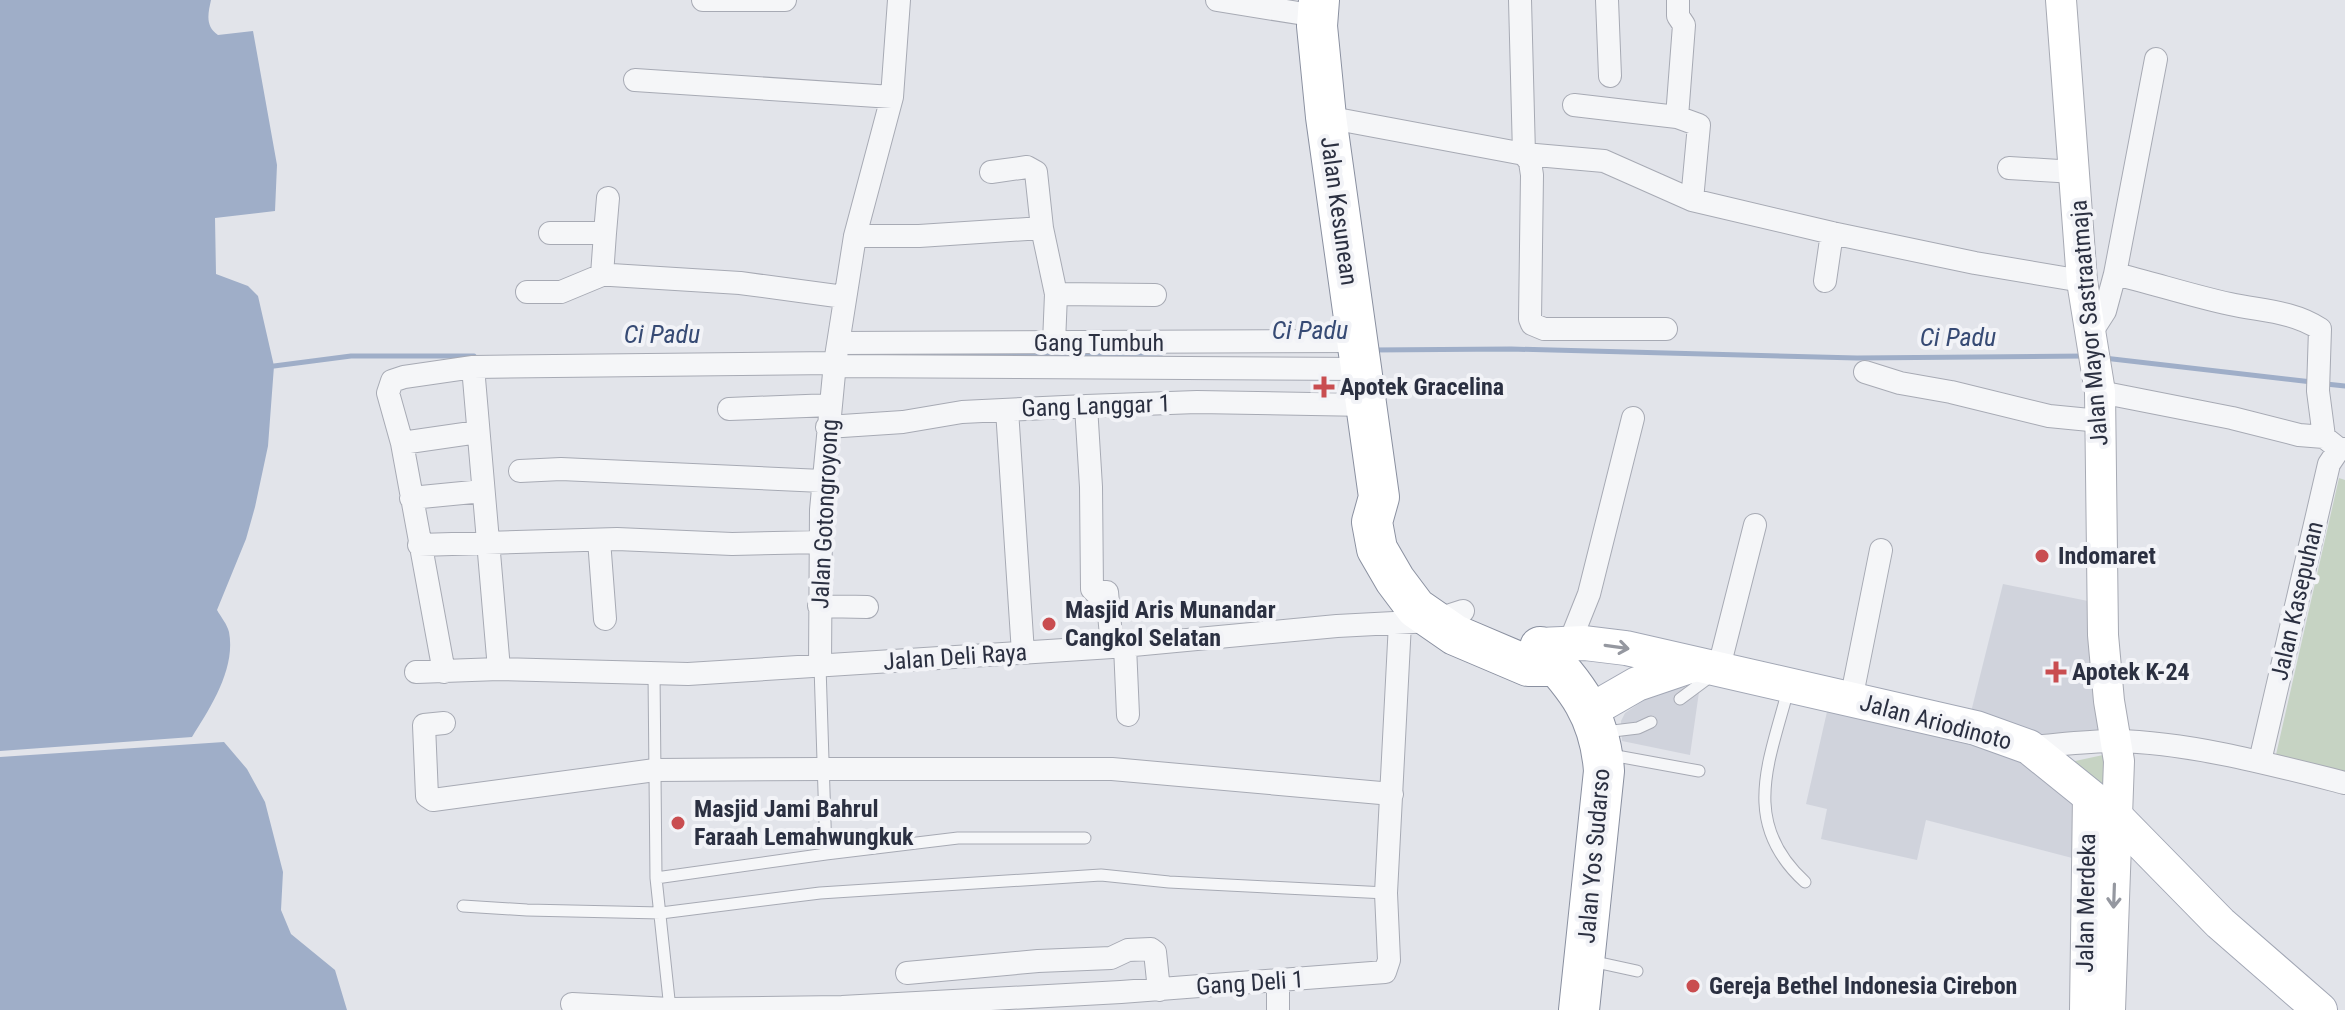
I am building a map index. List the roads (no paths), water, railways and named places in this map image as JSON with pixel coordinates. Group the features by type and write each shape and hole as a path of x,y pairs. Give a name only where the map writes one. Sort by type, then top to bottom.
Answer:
{"highway":[{"name":"Jalan Kesunean","path":"1318,8 1326,117 1364,384"},
{"path":"1364,384 1379,497 1372,522 1377,549 1395,580 1416,608 1455,635 1528,666 1555,652 1597,732"},
{"name":"Jalan Yos Sudarso","path":"1579,1010 1604,771 1597,732"}],"main road":[{"name":"Jalan Ariodinoto","path":"1555,652 1626,648 1976,728 2029,747 2117,818 2220,923 2320,1010"},
{"path":"1597,732 1637,684 1706,668"}],"street":[{"path":"703,0 785,0"},
{"name":"Jalan Gotongroyong","path":"820,666 822,481 829,416 855,236 892,97 899,0"},
{"path":"1217,0 1318,8"},
{"path":"1520,0 1524,154 1530,162 1532,175 1532,324 1544,329 1666,329"},
{"path":"1607,0 1610,76"},
{"path":"1677,117 1684,25 1678,16 1678,0"},
{"name":"Jalan Mayor Sastraatmaja","path":"2061,0 2082,281 2099,397 2103,635 2119,761 2117,818"},
{"path":"2089,337 2105,311 2115,274 2156,59"},
{"path":"635,80 892,97"},
{"path":"1574,105 1677,117 1699,125 1692,200"},
{"path":"1326,117 1524,154 1604,161 1692,200 1975,263 2082,281"},
{"path":"991,172 1027,167 1036,172 1042,228 1056,294 1054,343"},
{"path":"2009,168 2075,172"},
{"path":"602,275 608,198"},
{"path":"855,236 919,236 1042,228"},
{"path":"550,233 605,233"},
{"path":"1825,281 1832,233"},
{"path":"2115,274 2227,304 2304,320 2320,329 2318,384 2336,445"},
{"path":"527,292 561,292 602,275 740,283 844,297"},
{"path":"1056,294 1155,295"},
{"name":"Gang Tumbuh","path":"837,355 1054,343 1364,384"},
{"path":"444,672 402,443 388,393 392,381 404,377 473,367 837,355 1364,384"},
{"path":"473,367 499,669"},
{"path":"1865,372 1900,383 2049,416 2099,397 2232,418 2336,445"},
{"name":"Gang Langgar 1","path":"729,409 903,422 962,412 1197,402 1364,384"},
{"path":"1086,406 1092,589 1107,592 1128,715"},
{"path":"1007,410 1023,653"},
{"path":"1555,652 1589,594 1633,418"},
{"path":"402,443 478,432"},
{"name":"Jalan Kasepuhan","path":"2260,761 2336,445"},
{"path":"520,471 561,469 822,481"},
{"path":"411,498 483,491"},
{"path":"1706,668 1755,525"},
{"path":"419,545 599,540 732,544 822,542"},
{"path":"599,540 605,619"},
{"path":"1851,700 1881,550"},
{"path":"819,606 867,607"},
{"name":"Jalan Deli Raya","path":"416,672 499,669 688,674 1118,647 1432,618"},
{"name":"Gang Deli 1","path":"572,1004 670,1009 1019,1004 1385,972 1389,960 1386,893 1392,794 1432,618"},
{"path":"444,723 424,725 427,796 433,800 655,770 1112,769 1392,794"},
{"path":"2029,747 2116,741 2164,746 2260,761 2345,783"},
{"name":"Jalan Merdeka","path":"2085,1010 2088,796"},
{"name":"Jalan Merdeka","path":"2110,1010 2117,818"},
{"path":"907,973 1111,958 1128,950 1151,949 1155,952 1159,990"},
{"path":"1278,982 1278,1010"}],"lane":[{"path":"820,666 826,854"},
{"path":"1680,699 1706,668"},
{"path":"654,673 656,878 670,1009"},
{"path":"1789,687 1767,766 1763,794 1769,824 1784,863 1805,882"},
{"path":"1597,732 1638,728 1651,722"},
{"path":"1597,732 1699,771"},
{"path":"656,878 958,838 1085,838"},
{"path":"463,906 661,913 820,893 1101,875 1169,882 1386,893"},
{"path":"1584,960 1637,971"}],"water":[{"path":"0,0 211,0 209,24 218,35 253,31 277,165 275,211 215,218 216,274 248,286 258,296 274,366 268,446 246,539 217,610 229,632 229,660 220,688 192,737 0,751"},
{"path":"224,742 247,769 265,802 283,872 281,910 291,934 335,970 347,1010 0,1010 0,757"}],"waterway":[{"name":"Ci Padu","path":"1372,350 1511,349 1857,358 2086,356"},
{"name":"Ci Padu","path":"912,356 1162,353"},
{"name":"Ci Padu","path":"274,366 351,356 474,356"},
{"name":"Ci Padu","path":"2104,358 2312,382"},
{"name":"Ci Padu","path":"2326,384 2345,386"}],"place":[{"name":"Apotek Gracelina","path":"1324,387"},
{"name":"Indomaret","path":"2042,556"},
{"name":"Masjid Aris Munandar Cangkol Selatan","path":"1049,624"},
{"name":"Apotek K-24","path":"2056,672"},
{"name":"Masjid Jami Bahrul Faraah Lemahwungkuk","path":"678,823"},
{"name":"Gereja Bethel Indonesia Cirebon","path":"1693,986"}]}
